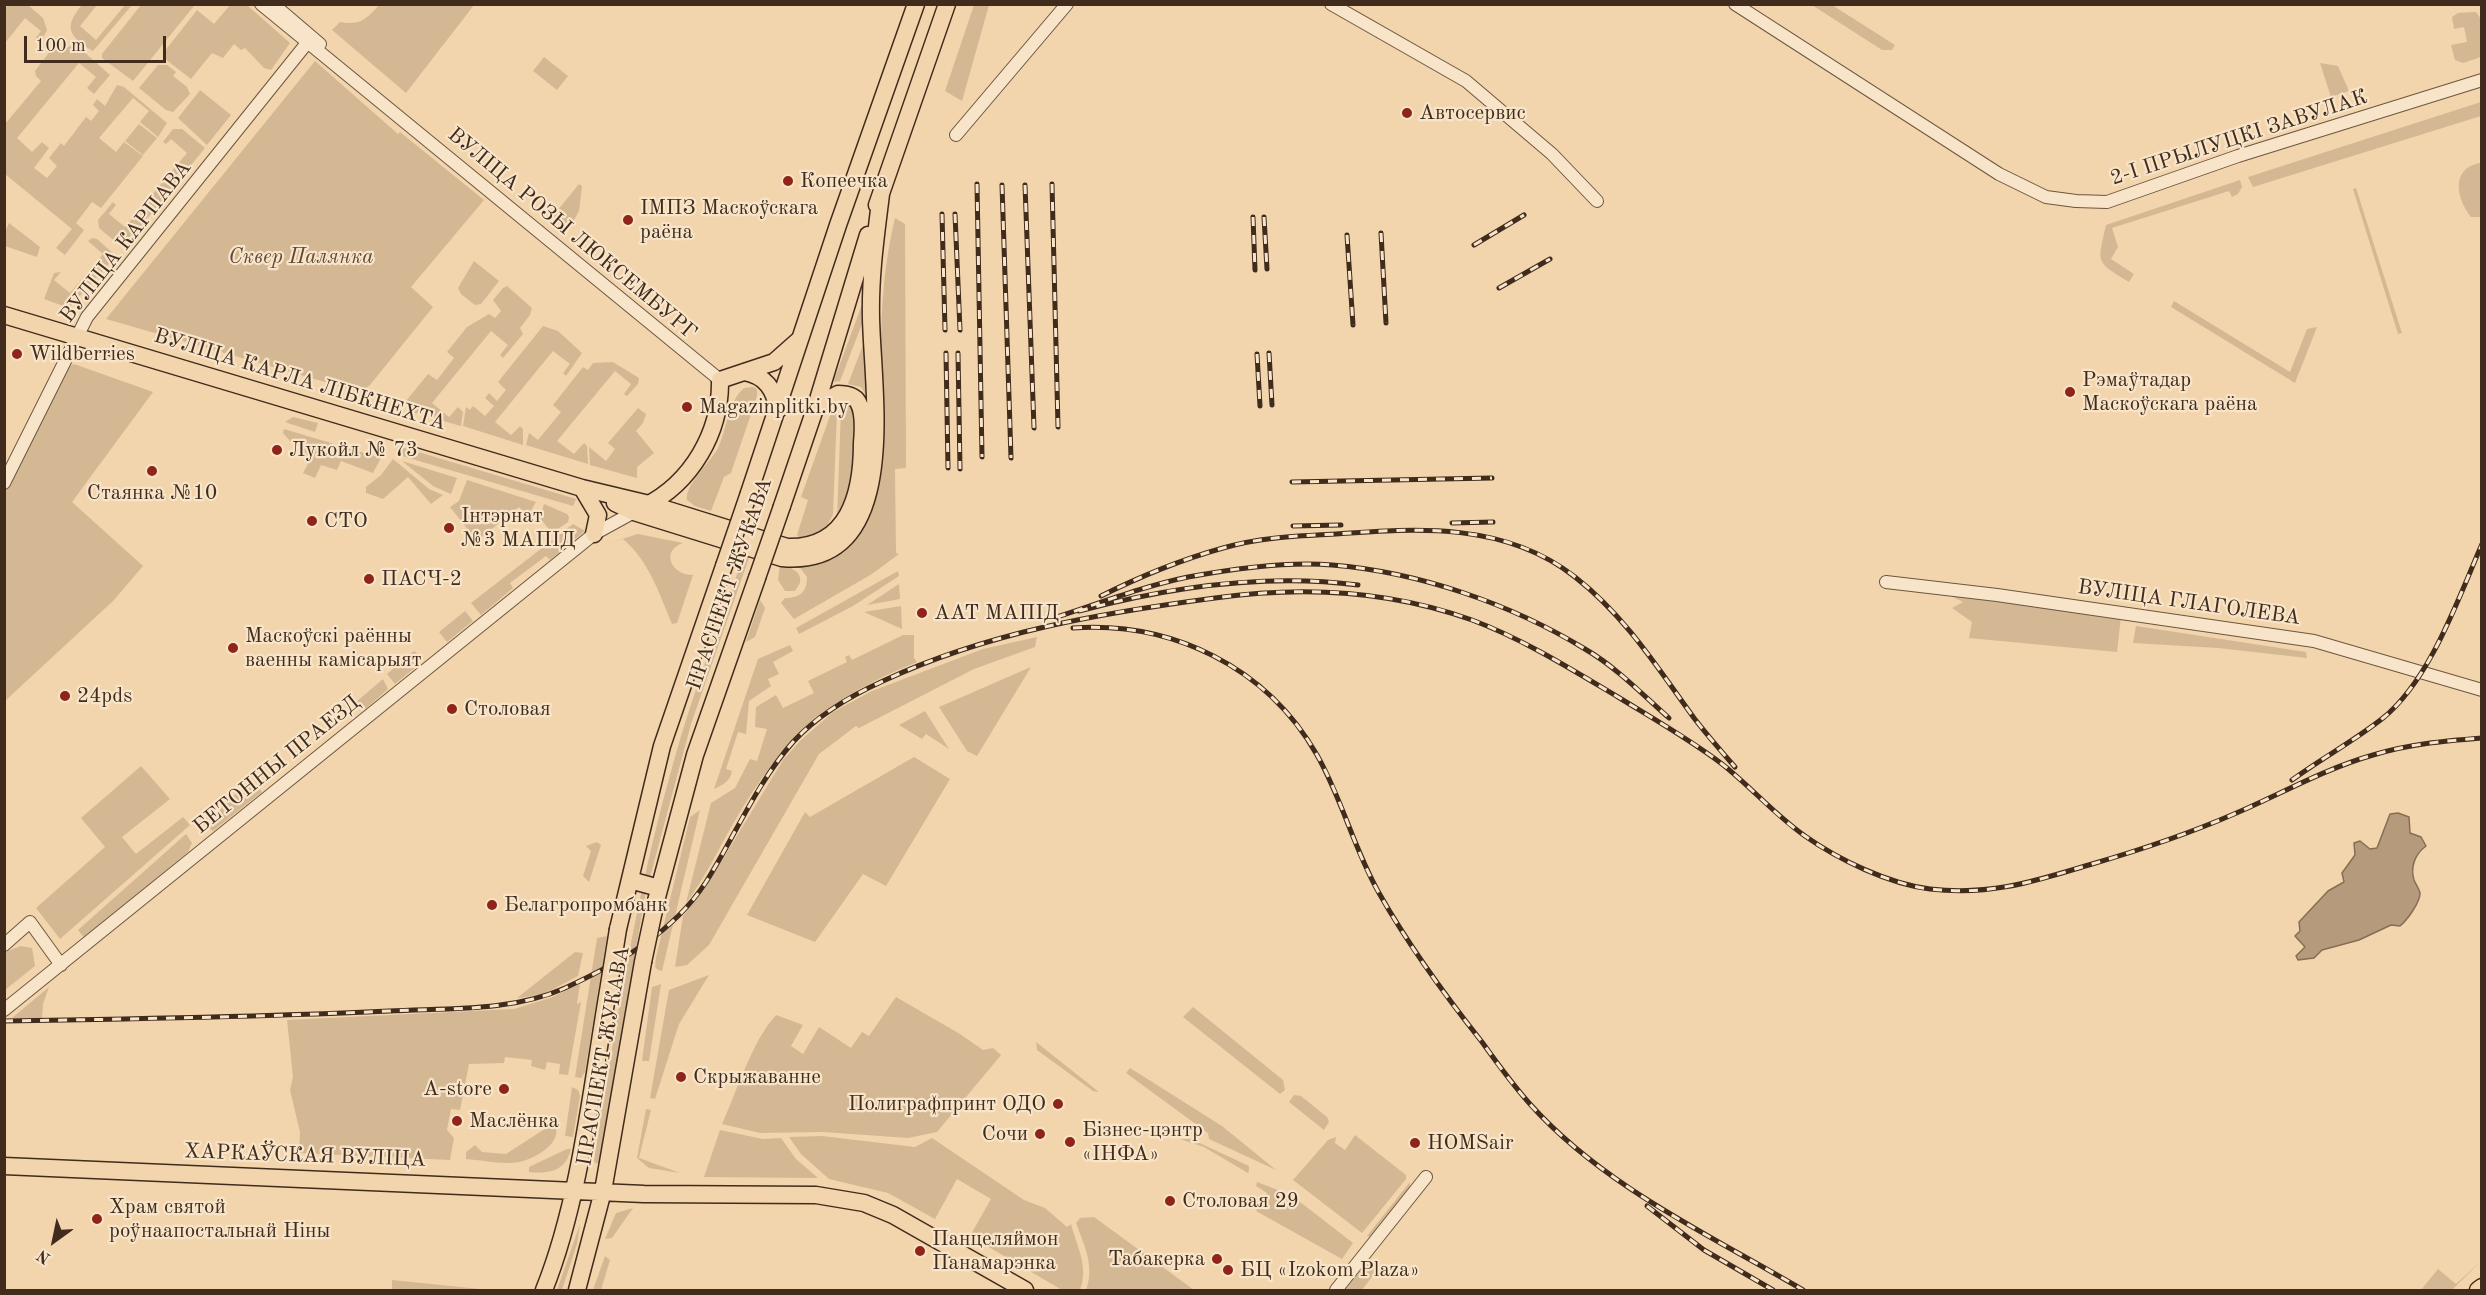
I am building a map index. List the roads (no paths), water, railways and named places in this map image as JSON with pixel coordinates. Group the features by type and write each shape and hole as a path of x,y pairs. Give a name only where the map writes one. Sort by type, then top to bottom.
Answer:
{"main road":[{"name":"ПРАСПЕКТ ЖУКАВА","path":"544,1290 562,1237 573,1190 618,929 662,746 804,334 838,225 916,4"},
{"name":"ПРАСПЕКТ ЖУКАВА","path":"577,1290 603,1191 643,962 658,894 695,755 816,406 881,194 947,4"},
{"name":"ВУЛІЦА КАРЛА ЛІБКНЕХТА","path":"582,488 634,512 782,558 801,560 822,554 840,542 855,527 870,488 874,465 871,277 881,194"},
{"name":"ВУЛІЦА КАРЛА ЛІБКНЕХТА","path":"4,315 582,488 674,511 787,547 809,546 833,535 848,514 859,482 862,440 861,408 854,397 844,394 827,398 816,406"},
{"path":"634,512 668,493 695,463 716,420 720,380 780,359 804,334"},
{"path":"744,372 758,375 768,384 776,398 778,410"},
{"path":"582,488 598,515 594,534"},
{"path":"668,493 667,500 674,511"},
{"path":"650,504 650,511 659,519"},
{"path":"630,880 658,894"},
{"name":"ХАРКАЎСКАЯ ВУЛІЦА","path":"4,1166 704,1195 816,1195 864,1203 893,1215 1025,1290"},
{"path":"2478,1290 2481,1287"}],"street":[{"name":"ВУЛІЦА РОЗЫ ЛЮКСЕМБУРГ","path":"261,4 720,380"},
{"name":"ВУЛІЦА РОЗЫ ЛЮКСЕМБУРГ","path":"273,4 396,107 400,117"},
{"path":"956,135 1067,4"},
{"path":"1331,4 1466,81 1552,154 1597,201"},
{"name":"2-І ПРЫЛУЦКІ ЗАВУЛАК","path":"1735,4 1999,174 2046,197 2076,201 2107,202 2238,156 2481,80"},
{"name":"ВУЛІЦА КАРПАВА","path":"4,483 63,368 75,336 87,317 307,43"},
{"name":"БЕТОННЫ ПРАЕЗД","path":"4,1010 594,534 634,512"},
{"name":"ВУЛІЦА ГЛАГОЛЕВА","path":"1886,582 1997,595 2314,641 2481,690"},
{"path":"4,945 30,922 61,965"},
{"path":"1336,1290 1426,1177"}],"railway":[{"path":"977,184 982,457"},
{"path":"1052,184 1058,427"},
{"path":"1002,185 1011,458"},
{"path":"1025,185 1034,428"},
{"path":"942,214 945,330"},
{"path":"955,214 960,330"},
{"path":"1474,245 1524,215"},
{"path":"1253,217 1255,270"},
{"path":"1264,217 1267,269"},
{"path":"1381,233 1386,323"},
{"path":"1347,235 1353,325"},
{"path":"1499,288 1550,259"},
{"path":"946,353 948,468"},
{"path":"958,353 960,469"},
{"path":"1269,353 1272,405"},
{"path":"1257,354 1260,406"},
{"path":"1292,482 1492,478"},
{"path":"1452,523 1493,522"},
{"path":"1293,526 1341,525"},
{"path":"1101,596 1146,575 1191,558 1237,544 1265,539 1429,530 1490,538 1520,546 1548,559 1575,577 1609,608 1625,625 1694,718 1735,767"},
{"path":"2292,780 2372,726 2400,702 2429,661 2453,613 2482,544"},
{"path":"1057,617 1155,585 1223,571 1297,564 1365,569 1431,583 1495,604 1526,618 1596,656 1669,718"},
{"path":"1079,611 1147,595 1217,584 1288,581 1358,585"},
{"path":"4,1021 456,1009 501,1005 544,996 565,988 625,957 678,917 706,882 757,793 780,758 813,723 859,693 923,664 1004,637 1130,610 1247,594 1312,592 1377,597 1441,610 1491,628 1565,665 1697,746 1722,764 1794,828 1833,854 1881,876 1930,889 1952,891 1993,889 2051,876 2199,828 2320,775 2386,751 2482,738"},
{"path":"1073,628 1110,628 1146,633 1181,642 1213,656 1244,674 1272,697 1296,724 1317,755 1334,789 1370,876 1402,932 1454,1006 1530,1104 1590,1160 1624,1184 1695,1229 1803,1290"},
{"path":"1647,1206 1704,1250 1773,1290"}],"place":[{"name":"Автосервис","path":"1407,113"},
{"name":"Копеечка","path":"788,181"},
{"name":"ІМПЗ Маскоўскага раёна","path":"628,220"},
{"name":"Wildberries","path":"17,354"},
{"name":"Рэмаўтадар Маскоўскага раёна","path":"2070,392"},
{"name":"Magazinplitki.by","path":"687,407"},
{"name":"Лукойл № 73","path":"277,450"},
{"name":"Стаянка №10","path":"152,471"},
{"name":"СТО","path":"312,521"},
{"name":"Інтэрнат №3 МАПІД","path":"449,528"},
{"name":"ПАСЧ-2","path":"369,579"},
{"name":"ААТ МАПІД","path":"922,613"},
{"name":"Маскоўскі раённы ваенны камісарыят","path":"233,648"},
{"name":"24pds","path":"65,696"},
{"name":"Столовая","path":"452,709"},
{"name":"Белагропромбанк","path":"492,905"},
{"name":"Скрыжаванне","path":"681,1077"},
{"name":"А-store","path":"504,1089"},
{"name":"Полиграфпринт ОДО","path":"1058,1104"},
{"name":"Маслёнка","path":"457,1121"},
{"name":"Сочи","path":"1040,1134"},
{"name":"Бізнес-цэнтр «ІНФА»","path":"1070,1142"},
{"name":"HOMSair","path":"1415,1143"},
{"name":"Столовая 29","path":"1170,1201"},
{"name":"Храм святой роўнаапостальнай Ніны","path":"97,1219"},
{"name":"Панцеляймон Панамарэнка","path":"920,1251"},
{"name":"Табакерка","path":"1217,1259"},
{"name":"БЦ «Izokom Plaza»","path":"1228,1270"}],"park label":[{"name":"Сквер Палянка","path":"301,257"}]}
